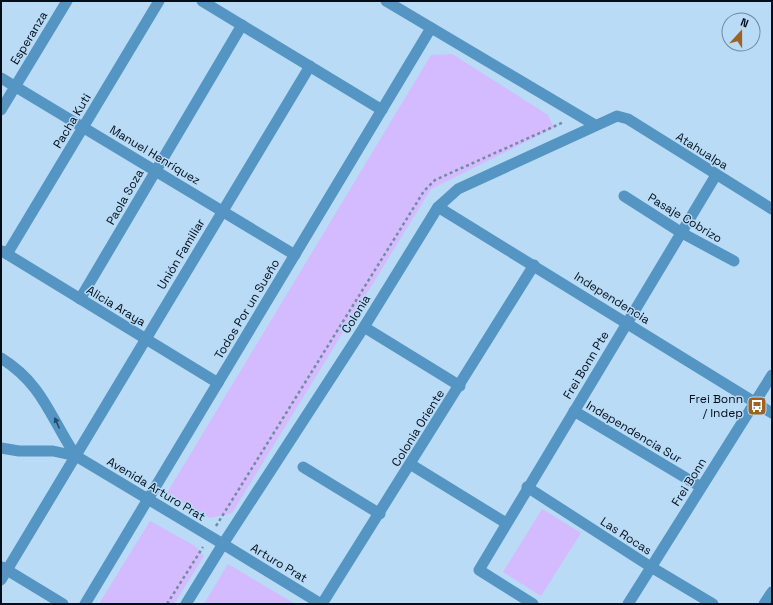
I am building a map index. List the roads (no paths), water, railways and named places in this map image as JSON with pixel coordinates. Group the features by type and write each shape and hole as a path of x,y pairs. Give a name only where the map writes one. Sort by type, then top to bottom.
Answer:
{"street":[{"name":"Esperanza","path":"1,110 67,1"},
{"name":"Pacha Kuti","path":"4,253 83,127 158,1"},
{"path":"202,1 382,110"},
{"path":"386,1 595,125"},
{"name":"Paola Soza","path":"80,299 242,25"},
{"name":"Todos Por un Sueño","path":"85,604 431,28"},
{"name":"Unión Familiar","path":"1,580 4,568 76,456 310,66"},
{"name":"Manuel Henríquez","path":"1,78 295,255"},
{"name":"Colonia","path":"186,604 223,544 364,327 438,207 458,189 617,116"},
{"name":"Atahualpa","path":"617,116 628,119 772,209"},
{"name":"Frei Bonn Pte","path":"533,604 479,570 716,175"},
{"name":"Pasaje Cobrizo","path":"624,196 682,233 734,261"},
{"name":"Independencia","path":"438,207 627,322 772,413"},
{"name":"Alicia Araya","path":"4,253 218,383"},
{"name":"Colonia Oriente","path":"322,604 380,514 534,265"},
{"path":"364,327 460,386"},
{"name":"Avenida Arturo Prat","path":"1,358 13,366 35,387 54,416 64,439 76,456"},
{"name":"Frei Bonn","path":"628,604 772,375"},
{"name":"Independencia Sur","path":"574,411 701,487"},
{"name":"Avenida Arturo Prat","path":"1,448 19,451 53,451 76,456 223,544"},
{"path":"410,464 506,523"},
{"path":"303,467 380,514"},
{"name":"Las Rocas","path":"528,487 651,567 713,604"},
{"name":"Arturo Prat","path":"223,544 322,604"},
{"path":"4,568 63,604"},
{"path":"764,604 772,592"}],"place":[{"name":"Frei Bonn / Indep","path":"757,406"}]}
